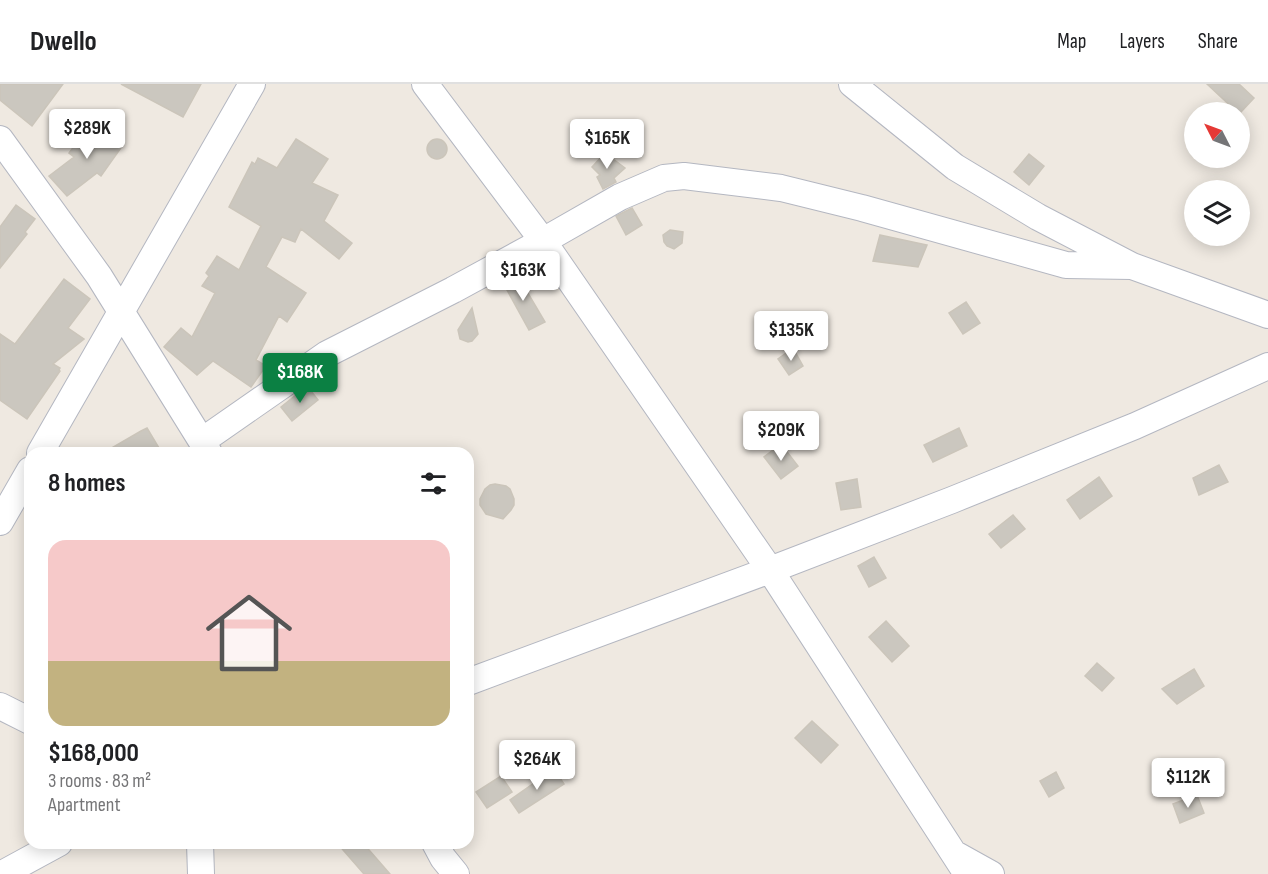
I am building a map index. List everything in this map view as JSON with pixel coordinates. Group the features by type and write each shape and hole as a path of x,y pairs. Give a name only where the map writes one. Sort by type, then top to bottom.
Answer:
{"street":[{"path":"43,447 252,84"},
{"path":"425,84 543,241 770,570 961,864 991,874"},
{"path":"852,84 955,167 1038,217 1132,266 1268,315"},
{"path":"0,139 99,276 206,447 327,354 453,290 620,197 664,178 684,176 781,188 862,208 1066,265 1132,266"},
{"path":"474,680 952,500 1135,426 1268,366"},
{"path":"0,522 24,480"},
{"path":"0,706 24,718"},
{"path":"2,874 48,849"},
{"path":"200,849 201,874"},
{"path":"438,849 456,874"}],"building":[{"path":"0,84 63,84 32,126 0,100"},
{"path":"121,84 201,84 183,117"},
{"path":"1207,84 1239,84 1254,98 1250,102 1226,102"},
{"path":"91,123 123,145 101,176 97,173 67,196 49,176 74,157 69,153"},
{"path":"296,139 328,159 312,183 338,195 324,221 352,243 339,259 301,229 295,242 282,237 266,267 306,293 287,322 279,316 256,360 266,366 251,387 213,361 197,375 164,347 181,328 192,337 215,293 202,286 209,276 206,273 217,256 239,270 261,226 229,207 252,162 255,164 258,158 277,168"},
{"path":"437,139 444,142 447,149 444,156 437,159 430,156 427,149 430,142"},
{"path":"605,153 625,168 614,178 616,182 603,189 597,177 600,175 592,167"},
{"path":"1029,154 1044,166 1029,185 1014,172"},
{"path":"16,205 35,219 25,232 27,234 0,268 0,227"},
{"path":"632,208 642,225 626,235 616,216"},
{"path":"670,230 683,232 682,243 674,249 664,242 663,235"},
{"path":"880,235 927,245 918,267 873,261"},
{"path":"516,273 545,322 529,330 502,281"},
{"path":"64,279 90,299 68,328 84,339 53,364 60,368 60,371 27,419 0,400 0,334 15,344"},
{"path":"966,302 980,323 963,334 949,313"},
{"path":"472,308 478,334 468,342 460,339 458,330"},
{"path":"793,348 803,366 789,375 778,359"},
{"path":"307,386 318,400 292,421 281,407"},
{"path":"147,428 158,447 113,447"},
{"path":"959,428 967,446 933,462 924,445"},
{"path":"781,444 798,466 781,479 764,457"},
{"path":"1219,465 1228,482 1199,495 1193,478"},
{"path":"1099,477 1112,496 1080,519 1067,500"},
{"path":"857,479 861,507 841,510 836,483"},
{"path":"495,484 510,489 514,499 514,505 503,519 486,514 480,505 485,489"},
{"path":"1013,515 1025,529 1001,548 989,534"},
{"path":"874,557 886,578 869,587 858,566"},
{"path":"886,621 909,646 892,662 869,637"},
{"path":"1097,663 1114,678 1102,691 1085,676"},
{"path":"1194,669 1204,686 1177,704 1162,689"},
{"path":"812,721 838,745 821,763 795,738"},
{"path":"554,769 564,784 519,813 510,800"},
{"path":"1056,772 1064,788 1049,797 1040,781"},
{"path":"501,776 512,792 487,808 476,792"},
{"path":"1197,795 1204,813 1180,823 1173,804"},
{"path":"342,849 368,849 390,874 364,874"}]}
